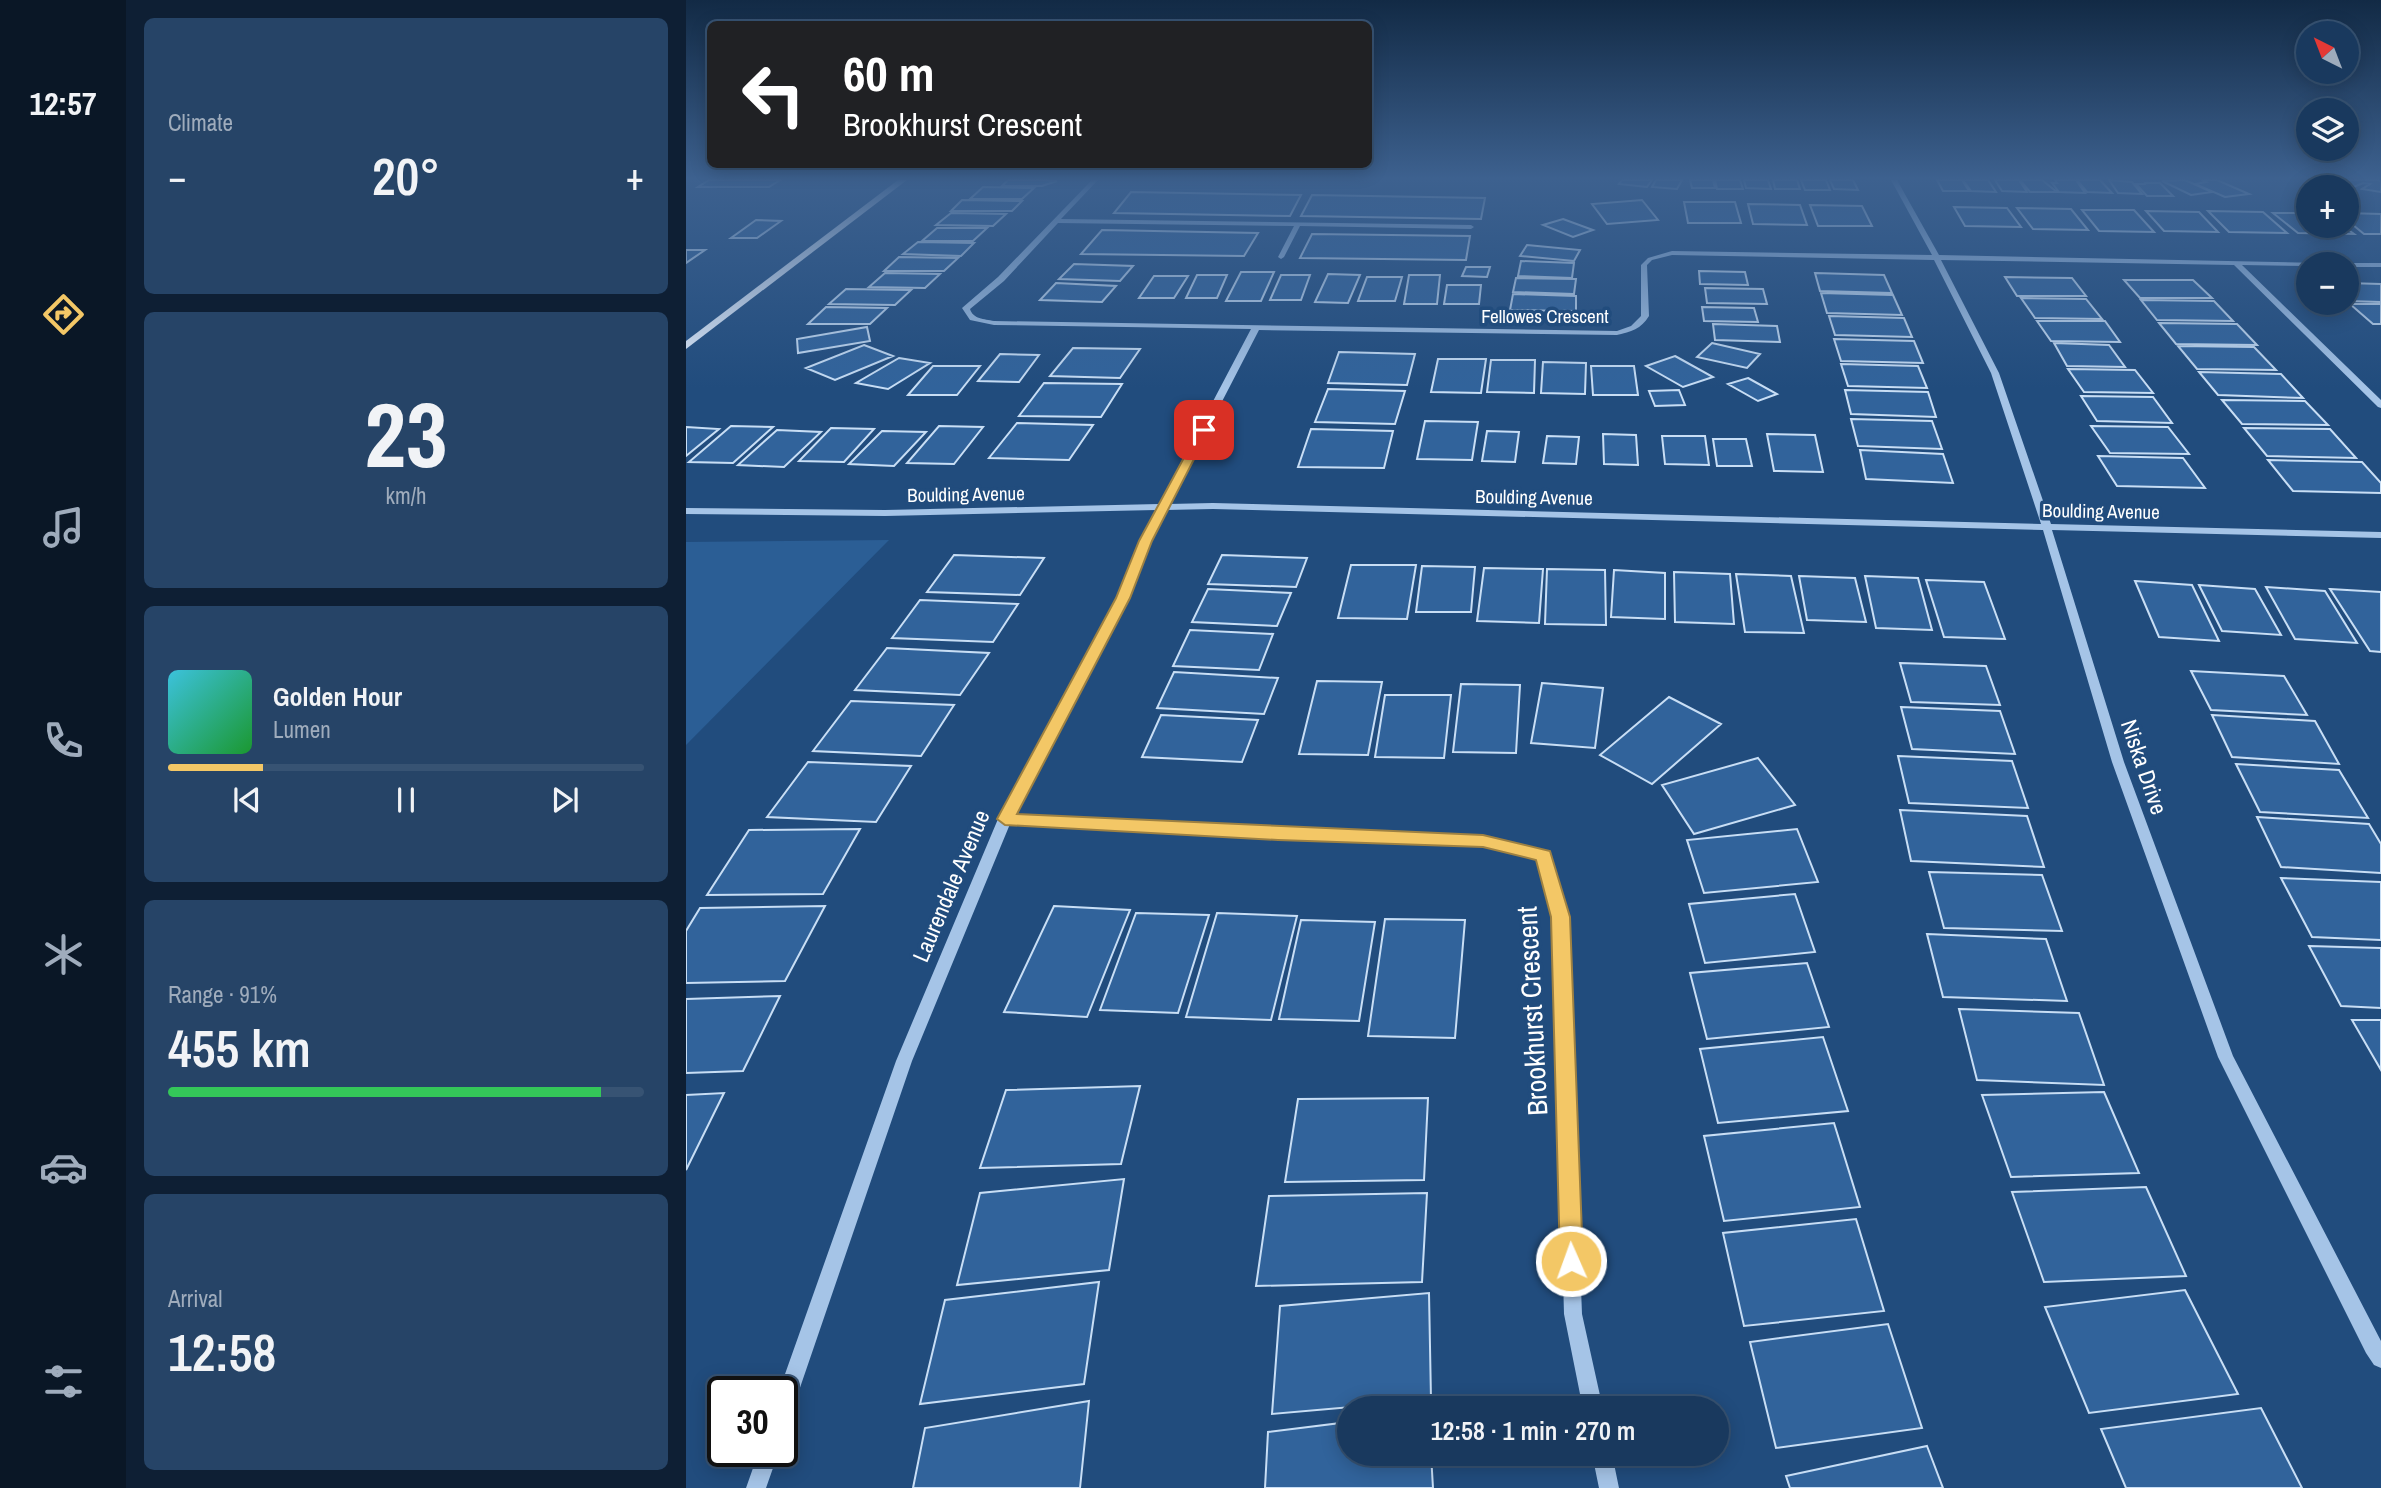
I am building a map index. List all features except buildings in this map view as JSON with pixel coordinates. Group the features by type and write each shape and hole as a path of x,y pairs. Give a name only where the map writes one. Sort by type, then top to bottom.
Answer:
{"main road":[{"path":"686,346 812,249"}],"street":[{"name":"Fellowes Crescent","path":"1029,249 1001,279 966,308 968,316 994,323 1617,333 1633,330 1642,323 1645,316 1644,265 1660,256 1692,253 2296,264"},
{"path":"1281,257 1285,249"},
{"name":"Niska Drive","path":"1932,249 1995,373 2048,528 2118,762 2226,1057 2381,1358"},
{"path":"2236,263 2381,405"},
{"path":"2359,265 2381,265"},
{"name":"Laurendale Avenue","path":"794,1376 904,1060 1005,819 1123,598 1145,541 1256,328"},
{"name":"Boulding Avenue","path":"686,511 886,513 1213,506 2381,535"},
{"name":"Brookhurst Crescent","path":"1005,819 1278,834 1483,841 1543,855 1560,917 1573,1314 1590,1396"},
{"path":"1604,1466 1609,1488"},
{"path":"756,1488 763,1467"}],"shaded area":[{"path":"889,540 686,745 686,542"}],"route":[{"path":"1204,430 1145,541 1123,598 1005,819 1278,834 1483,841 1543,855 1560,917 1571,1261"}]}
